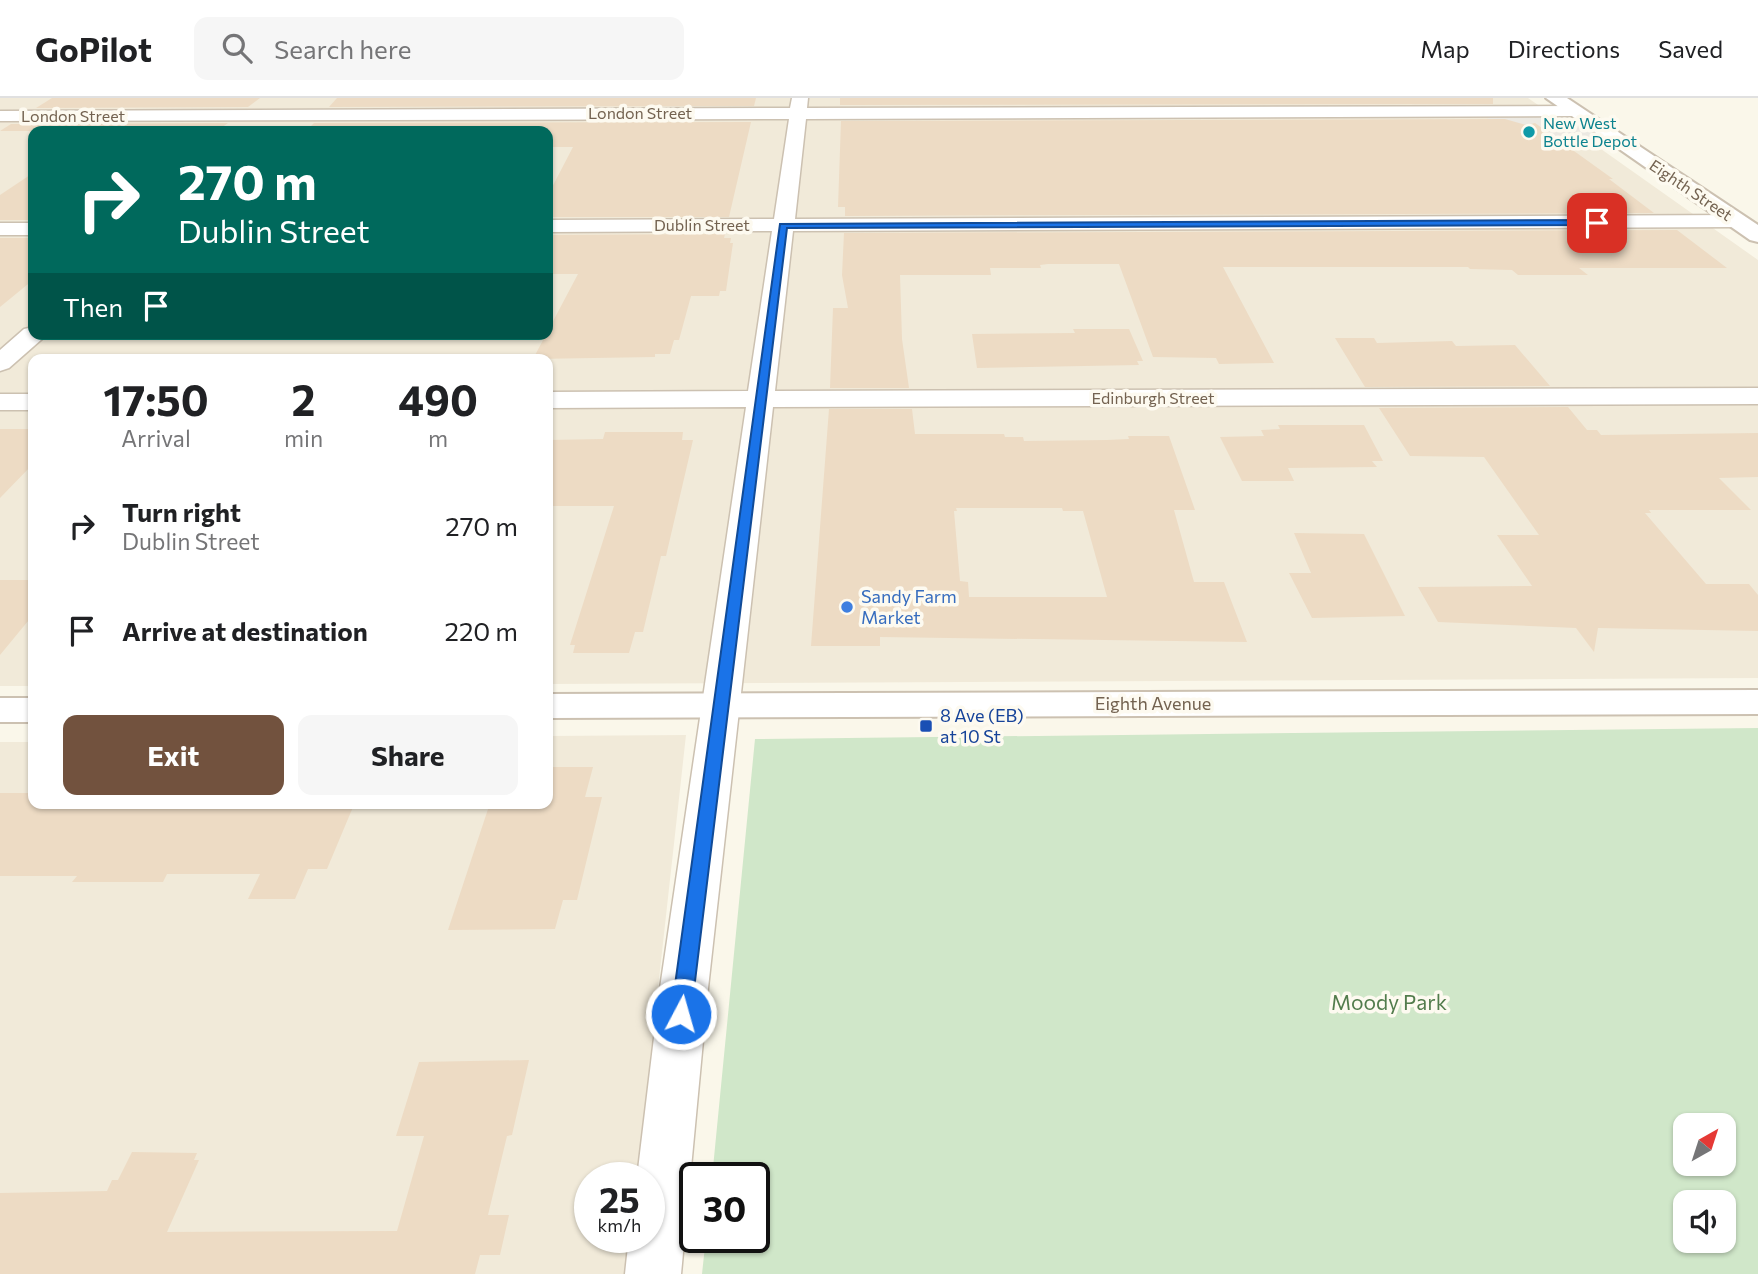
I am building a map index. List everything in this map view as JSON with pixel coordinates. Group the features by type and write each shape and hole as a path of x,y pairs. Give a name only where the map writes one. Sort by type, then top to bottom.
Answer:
{"street":[{"path":"268,126 299,98"},
{"name":"Eighth Street","path":"1555,98 1758,235"},
{"path":"653,1274 684,988 799,105"},
{"name":"London Street","path":"0,116 280,115 799,105 1574,111"},
{"name":"Dublin Street","path":"553,226 1738,221"},
{"path":"0,229 28,229"},
{"path":"0,363 28,338"},
{"name":"Edinburgh Street","path":"553,400 1758,396"},
{"path":"0,402 28,402"},
{"name":"Eighth Avenue","path":"553,706 1758,702"},
{"path":"0,710 28,710"}],"shaded area":[{"path":"0,98 1528,98 1554,116 1601,137 1584,137 1758,260 1758,678 553,684 553,354 28,354 28,686 0,686"},
{"path":"1485,116 1571,116 1601,137 1511,137"},
{"path":"686,735 639,1162 574,1162 574,1253 629,1253 627,1274 0,1274 0,742 28,742 28,809 553,809 553,736"}],"green space":[{"name":"Moody Park","path":"1758,728 1758,1274 702,1274 704,1253 770,1253 770,1162 714,1162 755,739"}],"building":[{"path":"52,98 260,98 248,107 36,108"},
{"path":"337,98 756,98 754,106 329,107"},
{"path":"840,98 1493,98 1493,104 840,105"},
{"path":"1505,119 1526,125 1535,123 1613,179 1609,179 1654,213 845,216 845,207 838,207 841,121"},
{"path":"751,122 729,217 553,217 553,185 573,147 553,147 553,126 311,126 314,123"},
{"path":"228,123 224,126 28,126 28,131 0,131 11,124"},
{"path":"28,176 28,220 0,220 0,195"},
{"path":"1677,230 1727,268 1579,268 1588,275 1518,275 1512,270 1468,267 1223,267 1274,363 1219,364 1216,358 1153,357 1119,264 1048,264 1040,265 1041,268 990,268 991,275 900,275 902,339 909,388 830,388 833,308 848,308 842,275 844,233"},
{"path":"725,234 724,238 731,238 730,243 733,243 726,291 720,291 719,296 691,296 679,340 674,340 670,354 655,354 655,357 553,359 553,354 536,354 543,340 553,340 553,321 578,274 553,274 553,235"},
{"path":"0,238 28,238 28,284 0,307"},
{"path":"1073,329 1129,329 1143,361 1137,361 1139,365 977,368 972,334 1075,333"},
{"path":"1335,338 1374,338 1377,343 1452,341 1456,346 1515,345 1550,386 1365,387"},
{"path":"1568,407 1587,430 1597,430 1601,435 1758,433 1758,477 1719,478 1751,510 1649,510 1651,513 1645,513 1706,584 1749,584 1758,595 1758,631 1598,628 1594,652 1576,628 1438,622 1418,587 1532,586 1497,535 1539,535 1484,457 1410,456 1379,408"},
{"path":"829,409 912,409 915,434 1004,434 1005,437 1023,437 1024,441 1169,436 1195,510 1174,510 1194,582 1224,582 1247,642 880,637 880,646 811,646","holes":["956,508 1062,508 1063,511 1083,511 1107,597 969,597 968,582 960,581 954,511 957,511"]},
{"path":"1278,425 1364,425 1383,461 1372,461 1377,467 1288,468 1294,481 1242,481 1220,437 1264,436 1261,430 1280,429"},
{"path":"0,429 28,429 28,469 0,498"},
{"path":"605,432 683,432 682,440 693,440 666,556 661,556 643,632 635,632 629,653 573,653 575,645 570,645 614,506 553,506 553,440 603,439"},
{"path":"1294,533 1364,534 1405,616 1312,618 1289,573 1311,573"},
{"path":"0,580 28,580 28,621 0,655"},
{"path":"553,767 593,767 585,797 602,797 577,900 563,900 555,929 448,930 488,809 553,809"},
{"path":"0,793 28,793 28,809 352,809 327,869 308,869 295,899 248,899 260,874 167,874 163,882 72,882 77,876 0,876"},
{"path":"529,1060 512,1135 507,1136 488,1215 509,1215 500,1255 480,1255 475,1274 0,1274 0,1193 107,1191 112,1180 118,1180 132,1152 197,1153 194,1160 199,1160 167,1232 397,1231 424,1136 396,1136 419,1062"}],"place":[{"name":"New West Bottle Depot","path":"1529,132"},
{"name":"Sandy Farm Market","path":"847,607"},
{"name":"8 Ave (EB) at 10 St","path":"926,726"}],"route":[{"path":"681,1014 783,226 1597,223"}]}
